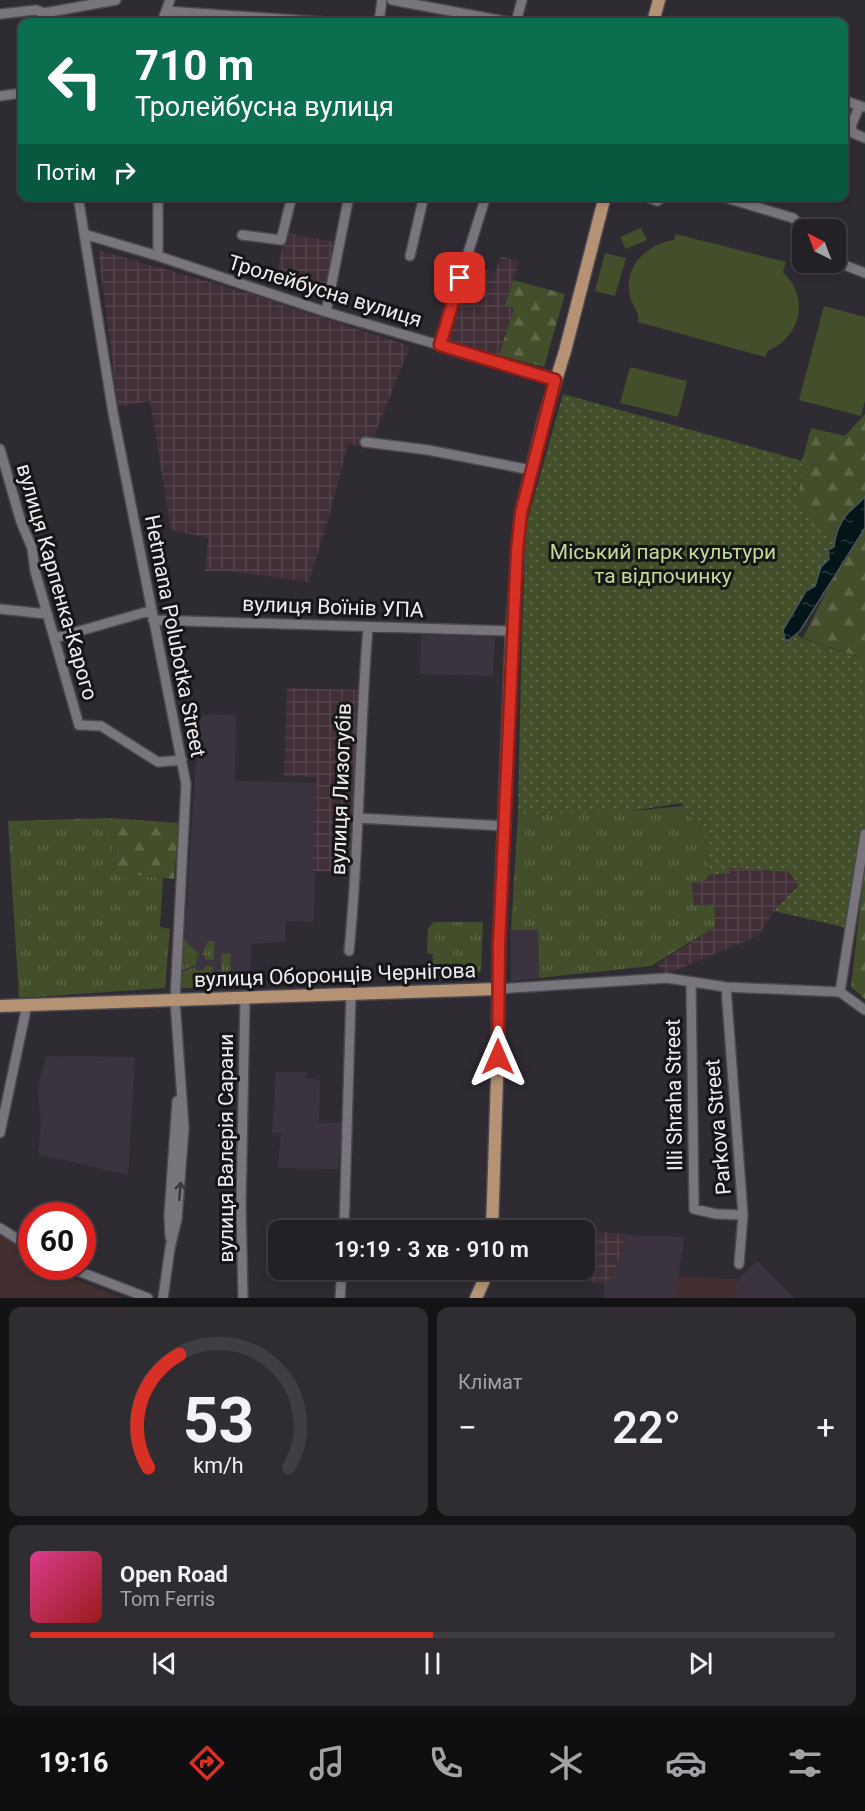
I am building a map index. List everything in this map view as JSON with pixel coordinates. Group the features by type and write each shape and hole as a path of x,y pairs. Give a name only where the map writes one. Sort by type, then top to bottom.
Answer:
{"main road":[{"path":"654,18 659,0"},
{"path":"492,1220 498,1057 497,989 512,631 521,513 604,201"},
{"name":"вулиця Оборонців Чернігова","path":"0,1006 497,989"},
{"path":"476,1298 484,1280"}],"street":[{"path":"0,15 36,10 45,18 116,0"},
{"path":"163,18 170,0"},
{"path":"380,18 382,0"},
{"path":"392,0 488,18"},
{"path":"517,18 522,0"},
{"path":"166,11 267,18"},
{"path":"0,96 18,94"},
{"path":"862,107 850,126 853,133 865,138"},
{"name":"Hetmana Polubotka Street","path":"79,201 102,352 186,784 175,1000 184,1128 181,1189 163,1298"},
{"path":"158,201 158,256"},
{"path":"242,235 281,240 291,201"},
{"path":"326,312 349,201"},
{"path":"410,256 423,201"},
{"path":"440,345 484,201"},
{"path":"737,201 794,219"},
{"name":"Тролейбусна вулиця","path":"84,234 326,312 555,380"},
{"path":"846,266 865,273"},
{"path":"365,441 428,450 531,470"},
{"name":"вулиця Карпенка-Карого","path":"0,449 21,522 32,548 35,571 79,725 101,726 158,762 182,760"},
{"path":"0,609 47,614"},
{"name":"вулиця Воїнів УПА","path":"56,638 146,612 152,617 512,631"},
{"name":"вулиця Лизогубів","path":"349,951 355,889 363,689 368,627"},
{"path":"357,818 505,826"},
{"path":"864,837 840,992 865,1010"},
{"name":"вулиця Оборонців Чернігова","path":"497,989 667,978 726,987 840,992"},
{"name":"Illi Shraha Street","path":"691,982 694,1209 716,1214 743,1215"},
{"name":"Parkova Street","path":"726,987 743,1215 739,1264"},
{"path":"344,1220 351,994"},
{"name":"вулиця Валерія Сарани","path":"243,1298 241,1205 245,998"},
{"path":"0,1133 27,1005"},
{"path":"0,1228 18,1239"},
{"path":"96,1278 148,1298"},
{"path":"340,1298 341,1280"}],"shaded area":[{"path":"286,233 336,242 324,300 274,286"},
{"path":"98,250 275,301 271,315 276,303 410,346 370,447 348,444 309,582 229,571 205,571 208,538 171,530 150,401 118,407"},
{"path":"501,256 519,262 505,304 514,308 499,355 494,356 447,340 471,265 495,273"},
{"path":"421,635 495,637 493,676 420,674"},
{"path":"287,688 361,690 355,872 313,871 316,777 284,776"},
{"path":"236,714 235,781 316,783 314,922 286,921 285,942 251,944 250,987 181,988 199,715"},
{"path":"729,868 789,872 799,885 774,911 758,936 666,974 658,964 715,927 694,906 692,883 706,880 709,875 728,873"},
{"path":"538,929 539,978 511,981 511,930"},
{"path":"46,1056 135,1057 128,1175 38,1154 41,1126 38,1088"},
{"path":"276,1072 307,1072 305,1078 320,1080 319,1123 343,1122 338,1169 278,1168 281,1133 272,1133"},
{"path":"595,1231 627,1235 613,1276 604,1284 576,1280 595,1280"},
{"path":"0,1234 18,1245 18,1280 76,1280 121,1298 0,1298"},
{"path":"627,1235 684,1237 676,1298 604,1298 604,1284 613,1276"},
{"path":"757,1261 794,1298 734,1298 735,1283"},
{"path":"678,1277 736,1279 734,1298 676,1298"}],"green space":[{"path":"641,228 647,240 626,249 620,237"},
{"path":"676,234 786,262 783,272 797,293 798,316 788,336 768,351 765,357 638,322 638,315 631,300 630,275 639,258 655,246 674,240"},
{"path":"605,253 626,258 615,296 595,291"},
{"path":"513,280 565,294 544,367 499,355 514,308 505,305"},
{"path":"824,306 865,317 865,401 861,416 799,400"},
{"path":"630,367 687,381 678,417 620,403"},
{"name":"Міський парк культури та відпочинку","path":"563,394 802,461 798,503 834,544 834,547 828,550 829,559 821,567 815,586 806,591 783,629 785,640 797,634 801,638 865,659 865,833 847,928 774,911 799,885 789,872 729,868 729,873 709,875 705,836 681,803 625,812 518,814 527,522"},
{"path":"865,414 865,496 841,523 834,544 825,553 798,503 802,461 811,428 845,436"},
{"path":"865,529 865,659 803,638 840,564"},
{"path":"683,806 705,836 709,875 706,880 692,883 694,906 715,904 715,927 651,966 539,978 538,930 511,930 518,814 633,811"},
{"path":"110,818 114,873 163,878 160,927 170,929 165,988 19,998 8,821"},
{"path":"110,818 179,823 174,879 114,873"},
{"path":"865,864 865,999 851,987"},
{"path":"434,922 483,922 481,971 472,977 431,977 433,954 427,953 428,928"},
{"path":"183,939 200,955 197,955 196,965 182,970"},
{"path":"208,941 214,941 214,960 205,960 205,955 202,955"},
{"path":"221,953 231,954 230,973 221,972"},
{"path":"205,966 213,966 215,987 181,988 182,972 196,967 196,970 204,970"}],"water":[{"path":"865,496 865,528 800,631 789,640 785,640 783,630 806,591 815,586 821,567 829,559 828,550 834,547 836,534 842,522"}],"route":[{"path":"460,278 440,345 555,380 521,513 517,551 497,989 498,1057"}]}
